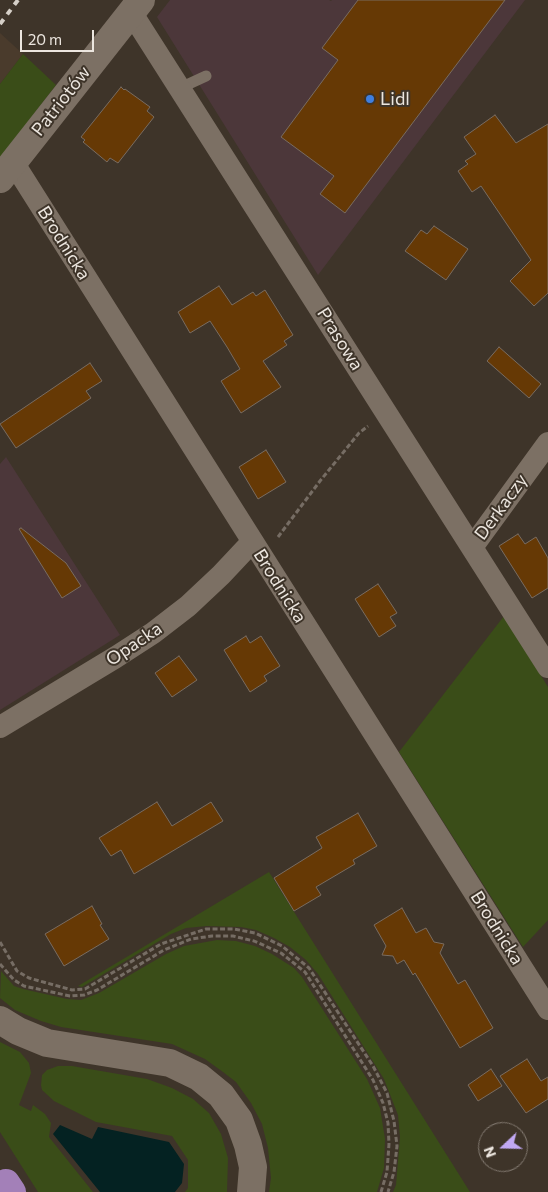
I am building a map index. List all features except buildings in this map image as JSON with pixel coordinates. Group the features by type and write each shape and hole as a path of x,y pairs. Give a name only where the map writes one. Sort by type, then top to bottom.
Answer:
{"main road":[{"name":"Patriotów","path":"6,171 136,6"},
{"path":"0,1020 18,1032 48,1043 170,1063 198,1077 221,1095 239,1120 248,1144 253,1167 251,1192"}],"street":[{"name":"Prasowa","path":"136,6 180,88 473,546 548,667"},
{"name":"Brodnicka","path":"6,171 256,548 548,1009"},
{"name":"Derkaczy","path":"473,546 548,443"},
{"name":"Opacka","path":"0,727 153,633 256,548"}],"lane":[{"path":"180,88 206,76"}],"path":[{"path":"256,548 275,540 359,434 385,410"},
{"path":"0,942 18,971 29,978 72,990 85,989 161,944 206,929 234,929 256,933 282,946 309,968 373,1066 387,1093 394,1121 397,1146 394,1172 388,1192"},
{"path":"0,964 14,980 24,986 70,996 84,995 97,990 164,950 191,939 233,936 254,940 281,953 304,972 373,1080 383,1103 388,1123 389,1144 387,1172 381,1192"}],"shaded area":[{"path":"170,0 525,0 318,275 157,17"},
{"path":"0,33 23,54 0,84"},
{"path":"6,457 120,635 0,710 0,464"}],"green space":[{"path":"23,54 56,85 0,158 0,84"},
{"path":"504,616 548,687 548,920 523,947 399,752"},
{"path":"269,872 470,1192 393,1192 396,1185 400,1137 398,1115 384,1079 318,974 306,960 290,947 274,938 256,930 241,927 207,926 186,928 171,934 82,987 78,986"},
{"path":"217,940 236,941 255,946 294,968 302,977 367,1079 380,1108 385,1139 384,1168 377,1192 269,1192 271,1178 268,1148 262,1124 251,1103 236,1082 205,1059 172,1044 61,1027 15,1010 0,998 1,971 14,986 67,999 81,1000 99,993 166,954 184,946"},
{"path":"0,1042 20,1052 29,1063 31,1073 19,1105 31,1111 33,1105 45,1114 51,1123 49,1137 93,1192 38,1192 0,1132"},
{"path":"58,1066 72,1066 147,1079 172,1088 193,1099 209,1113 221,1134 228,1158 227,1192 185,1192 188,1188 188,1160 172,1136 96,1122 54,1101 42,1090 42,1075 47,1070"}],"water":[{"path":"60,1125 92,1139 98,1127 169,1142 184,1164 182,1183 175,1192 100,1192 53,1134"}],"railway":[{"path":"0,24 18,0"}],"place":[{"name":"Lidl","path":"370,99"}]}
